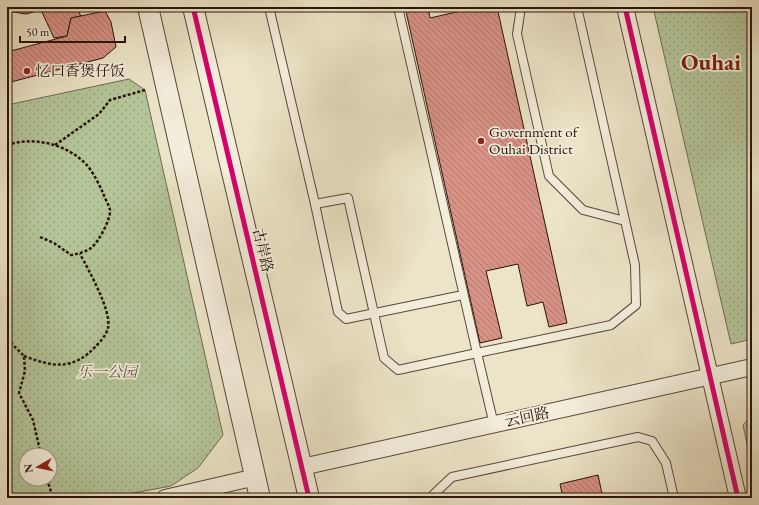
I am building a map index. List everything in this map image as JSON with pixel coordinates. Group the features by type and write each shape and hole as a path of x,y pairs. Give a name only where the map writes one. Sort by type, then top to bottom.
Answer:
{"street":[{"path":"148,7 260,498"},
{"name":"古岸路","path":"193,7 309,498"},
{"path":"625,7 738,498"},
{"name":"云回路","path":"302,467 752,367"},
{"path":"165,498 256,477"}],"lane":[{"path":"269,7 315,204 338,312 346,319 463,295"},
{"path":"398,7 494,425"},
{"path":"521,7 517,34 550,176 583,210 625,221"},
{"path":"315,204 348,198 384,358 398,370 610,325 636,305 635,265 577,7"},
{"path":"433,498 433,495 452,477 638,437 652,441 666,463 674,498"}],"path":[{"path":"55,145 99,114 110,100 145,90"},
{"path":"7,145 33,141 55,145 72,152 87,165 99,185 110,211 105,229 92,247 80,254 71,255 54,243 40,237"},
{"path":"7,339 9,344 24,356 52,365 73,364 88,355 100,341 108,328 102,300 80,254"},
{"path":"24,356 25,371 19,393 33,420 39,447"},
{"path":"50,487 53,498"}],"green space":[{"path":"653,7 752,7 752,339 731,344"},
{"name":"乐一公园","path":"129,79 145,90 223,435 198,468 171,486 107,498 7,498 7,105"},
{"path":"752,415 752,467 743,425"}],"building":[{"path":"7,7 52,7 26,14 7,11"},
{"path":"52,7 76,7 81,16 71,18 67,36 54,38 41,10"},
{"name":"Government of Ouhai District","path":"405,7 428,7 430,18 461,11 460,7 497,7 567,323 549,327 543,302 527,306 518,264 486,271 502,338 480,343"},
{"path":"105,11 111,22 116,47 103,58 7,83 7,52 67,36 71,18"},
{"path":"598,475 603,498 563,498 560,484"}],"cycle path":[{"path":"193,7 309,498"},
{"path":"625,7 738,498"}],"place":[{"name":"忆口香煲仔饭","path":"27,71"},
{"name":"Government of Ouhai District","path":"481,141"}],"district":[{"name":"Ouhai","path":"711,62"}]}
